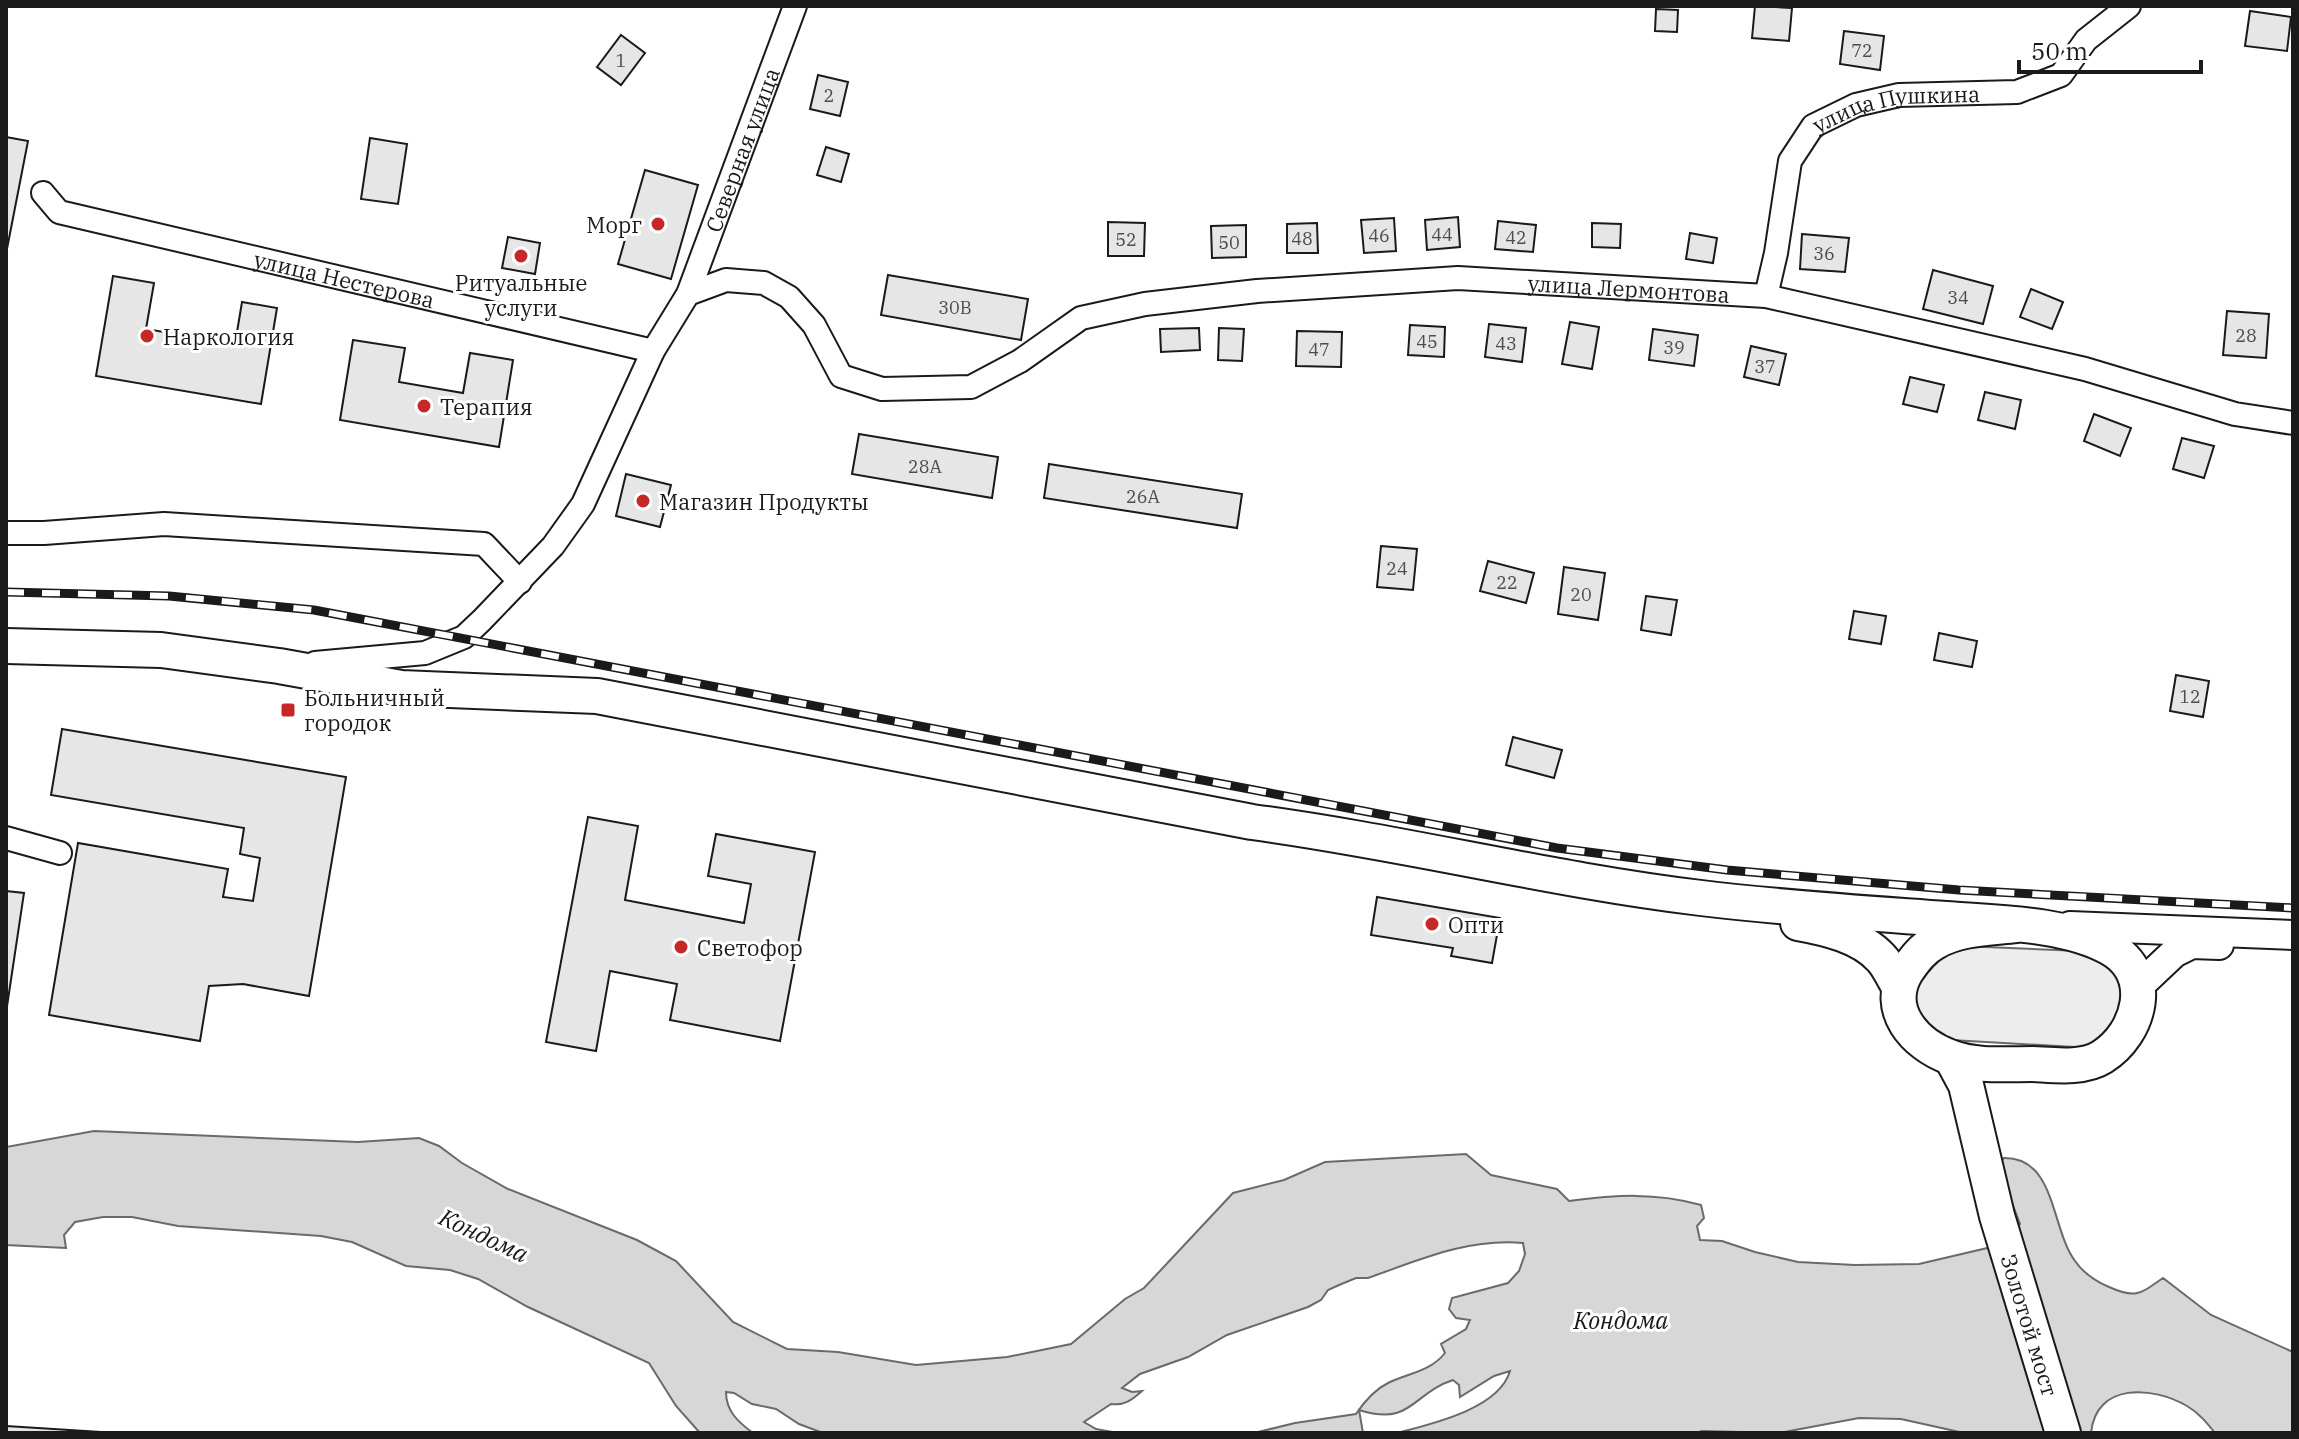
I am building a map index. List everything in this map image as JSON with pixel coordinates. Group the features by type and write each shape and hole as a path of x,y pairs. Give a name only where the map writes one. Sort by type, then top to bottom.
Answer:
{"main road":[{"path":"6,646 161,650 279,666 401,688 597,696 1252,822 1318,831 1568,878 1697,898 1803,910 2016,925 2086,937 2114,949 2137,977 2138,1005 2133,1021 2118,1045 2098,1060 2072,1065 1970,1069 1928,1047 1910,1031 1900,1013 1898,985 1881,958 1859,942 1820,927 1765,917 1697,898"},
{"path":"1898,985 1915,956 1934,942 1965,931 2016,925"},
{"name":"Золотой мост","path":"1970,1069 1997,1216 2063,1433"}],"street":[{"name":"Северная улица","path":"688,294 795,6"},
{"name":"улица Пушкина","path":"1766,296 1790,161 1813,126 1856,105 1899,95 2017,92 2061,75 2086,40 2129,6"},
{"name":"улица Нестерова","path":"43,193 59,212 653,351"},
{"name":"улица Лермонтова","path":"688,294 726,280 764,283 789,297 814,325 841,376 882,389 971,387 1020,361 1081,318 1145,304 1215,296 1458,278 1766,296 2085,369 2235,414 2293,423"},
{"path":"279,666 425,653 464,637 553,546 583,504 653,351 688,294"},
{"path":"6,533 164,524 484,544 520,582"},
{"path":"6,838 60,853"},
{"path":"2016,925 2293,935"},
{"path":"2139,986 2174,953 2192,944 2293,948"}],"shaded area":[{"path":"1961,946 2080,951 2103,960 2119,980 2123,1005 2112,1031 2092,1048 1951,1040 1927,1026 1917,1010 1914,990 1919,972"}],"water":[{"name":"Кондома","path":"94,1131 358,1142 419,1138 439,1146 508,1189 637,1240 676,1261 733,1322 787,1349 838,1352 916,1365 1007,1357 1071,1344 1125,1299 1144,1288 1233,1193 1284,1180 1325,1162 1466,1154 1491,1175 1557,1189 1569,1201 1635,1196 1668,1198 1701,1205 1704,1218 1697,1226 1700,1240 1722,1241 1798,1262 1855,1265 1919,1264 2000,1245 2020,1224 1998,1166 2004,1158 2021,1161 2034,1169 2050,1197 2067,1247 2078,1266 2094,1280 2132,1294 2163,1278 2211,1315 2293,1352 2293,1433 2215,1433 2187,1406 2173,1399 2143,1392 2128,1393 2103,1404 2095,1416 2091,1433 1964,1433 1901,1419 1859,1418 1779,1433 1397,1433 1445,1419 1478,1405 1503,1384 1510,1371 1494,1376 1460,1397 1459,1385 1453,1380 1401,1411 1377,1414 1359,1410 1363,1433 1254,1433 1356,1414 1362,1405 1383,1386 1426,1368 1439,1359 1445,1353 1441,1344 1466,1329 1470,1320 1456,1318 1449,1309 1452,1298 1508,1283 1519,1271 1525,1254 1523,1243 1503,1242 1463,1247 1368,1278 1356,1278 1328,1290 1321,1300 1308,1307 1227,1335 1188,1357 1140,1374 1122,1388 1132,1392 1142,1391 1124,1403 1111,1404 1084,1422 1096,1429 1118,1433 823,1433 799,1424 776,1409 752,1404 734,1393 726,1392 734,1416 753,1433 700,1433 676,1406 649,1363 528,1307 478,1279 450,1270 406,1266 352,1242 321,1236 178,1226 132,1217 103,1217 75,1222 64,1235 66,1248 6,1245 6,1147"}],"building":[{"path":"1755,6 1792,8 1789,41 1752,38"},
{"path":"1656,9 1678,10 1677,32 1655,31"},
{"path":"2250,11 2291,17 2287,51 2245,46"},
{"path":"1844,31 1884,36 1880,70 1840,64"},
{"path":"621,35 645,53 621,85 597,67"},
{"path":"818,75 848,82 840,116 810,109"},
{"path":"6,137 28,141 6,254"},
{"path":"370,138 407,144 398,204 361,199"},
{"path":"826,147 849,154 841,182 817,175"},
{"name":"Морг","path":"645,170 698,185 671,279 618,264"},
{"path":"1458,217 1460,247 1427,250 1425,220"},
{"path":"1394,218 1396,251 1364,253 1361,220"},
{"path":"1498,221 1536,225 1533,252 1495,249"},
{"path":"1108,222 1145,223 1144,256 1108,256"},
{"path":"1317,223 1318,253 1287,253 1287,224"},
{"path":"1592,223 1621,224 1620,248 1592,247"},
{"path":"1246,225 1246,257 1212,258 1211,226"},
{"path":"1690,233 1717,238 1713,263 1686,259"},
{"path":"1802,234 1849,238 1845,272 1800,269"},
{"name":"Ритуальные услуги","path":"508,237 540,243 535,274 502,268"},
{"path":"1933,270 1993,286 1983,324 1923,309"},
{"path":"888,275 1028,299 1021,340 881,315"},
{"name":"Наркология","path":"113,276 154,283 146,329 235,344 242,302 277,308 261,404 96,376"},
{"path":"2031,289 2063,302 2052,329 2020,317"},
{"path":"2227,311 2269,314 2266,358 2223,355"},
{"path":"1570,322 1599,327 1592,369 1562,364"},
{"path":"1489,324 1526,328 1522,362 1485,357"},
{"path":"1410,325 1445,327 1444,357 1408,355"},
{"path":"1199,328 1200,350 1161,352 1160,329"},
{"path":"1219,328 1244,329 1242,361 1218,360"},
{"path":"1653,329 1698,335 1694,366 1649,360"},
{"path":"1297,331 1342,332 1341,367 1296,366"},
{"name":"Терапия","path":"353,340 405,348 399,382 463,393 470,353 513,360 499,447 340,420"},
{"path":"1751,346 1786,354 1779,385 1744,377"},
{"path":"1910,377 1944,385 1937,412 1903,404"},
{"path":"1985,392 2021,400 2015,429 1978,420"},
{"path":"2094,414 2131,428 2120,456 2084,441"},
{"path":"859,434 998,457 992,498 852,474"},
{"path":"2182,438 2214,446 2204,478 2173,469"},
{"path":"1049,464 1242,494 1237,528 1044,498"},
{"name":"Магазин Продукты","path":"626,474 671,485 660,527 616,516"},
{"path":"1381,546 1417,549 1413,590 1377,587"},
{"path":"1488,561 1534,573 1526,603 1480,591"},
{"path":"1564,567 1605,573 1598,620 1558,614"},
{"path":"1646,596 1677,600 1671,635 1641,630"},
{"path":"1854,611 1886,616 1881,644 1849,639"},
{"path":"1939,633 1977,641 1972,667 1934,660"},
{"path":"2176,675 2209,681 2203,717 2170,711"},
{"path":"62,729 346,777 309,996 243,984 209,986 200,1041 49,1015 78,843 228,869 223,897 253,901 260,858 240,854 244,828 51,795"},
{"path":"1513,737 1562,750 1554,778 1506,765"},
{"name":"Светофор","path":"588,817 638,826 625,900 744,923 751,884 708,876 716,834 815,852 780,1041 670,1020 677,984 610,971 596,1051 546,1042"},
{"path":"6,891 24,893 6,1013"},
{"path":"1377,897 1500,918 1492,963 1451,956 1453,948 1371,935"},
{"path":"6,1426 117,1433 6,1433"}],"railway":[{"path":"6,592 169,596 314,610 1557,848 1727,870 1959,890 2293,908"}],"place":[{"name":"Морг","path":"658,224"},
{"name":"Ритуальные услуги","path":"521,256"},
{"name":"Наркология","path":"147,336"},
{"name":"Терапия","path":"424,406"},
{"name":"Магазин Продукты","path":"643,501"},
{"name":"Больничный городок","path":"288,710"},
{"name":"Опти","path":"1432,924"},
{"name":"Светофор","path":"681,947"}]}
